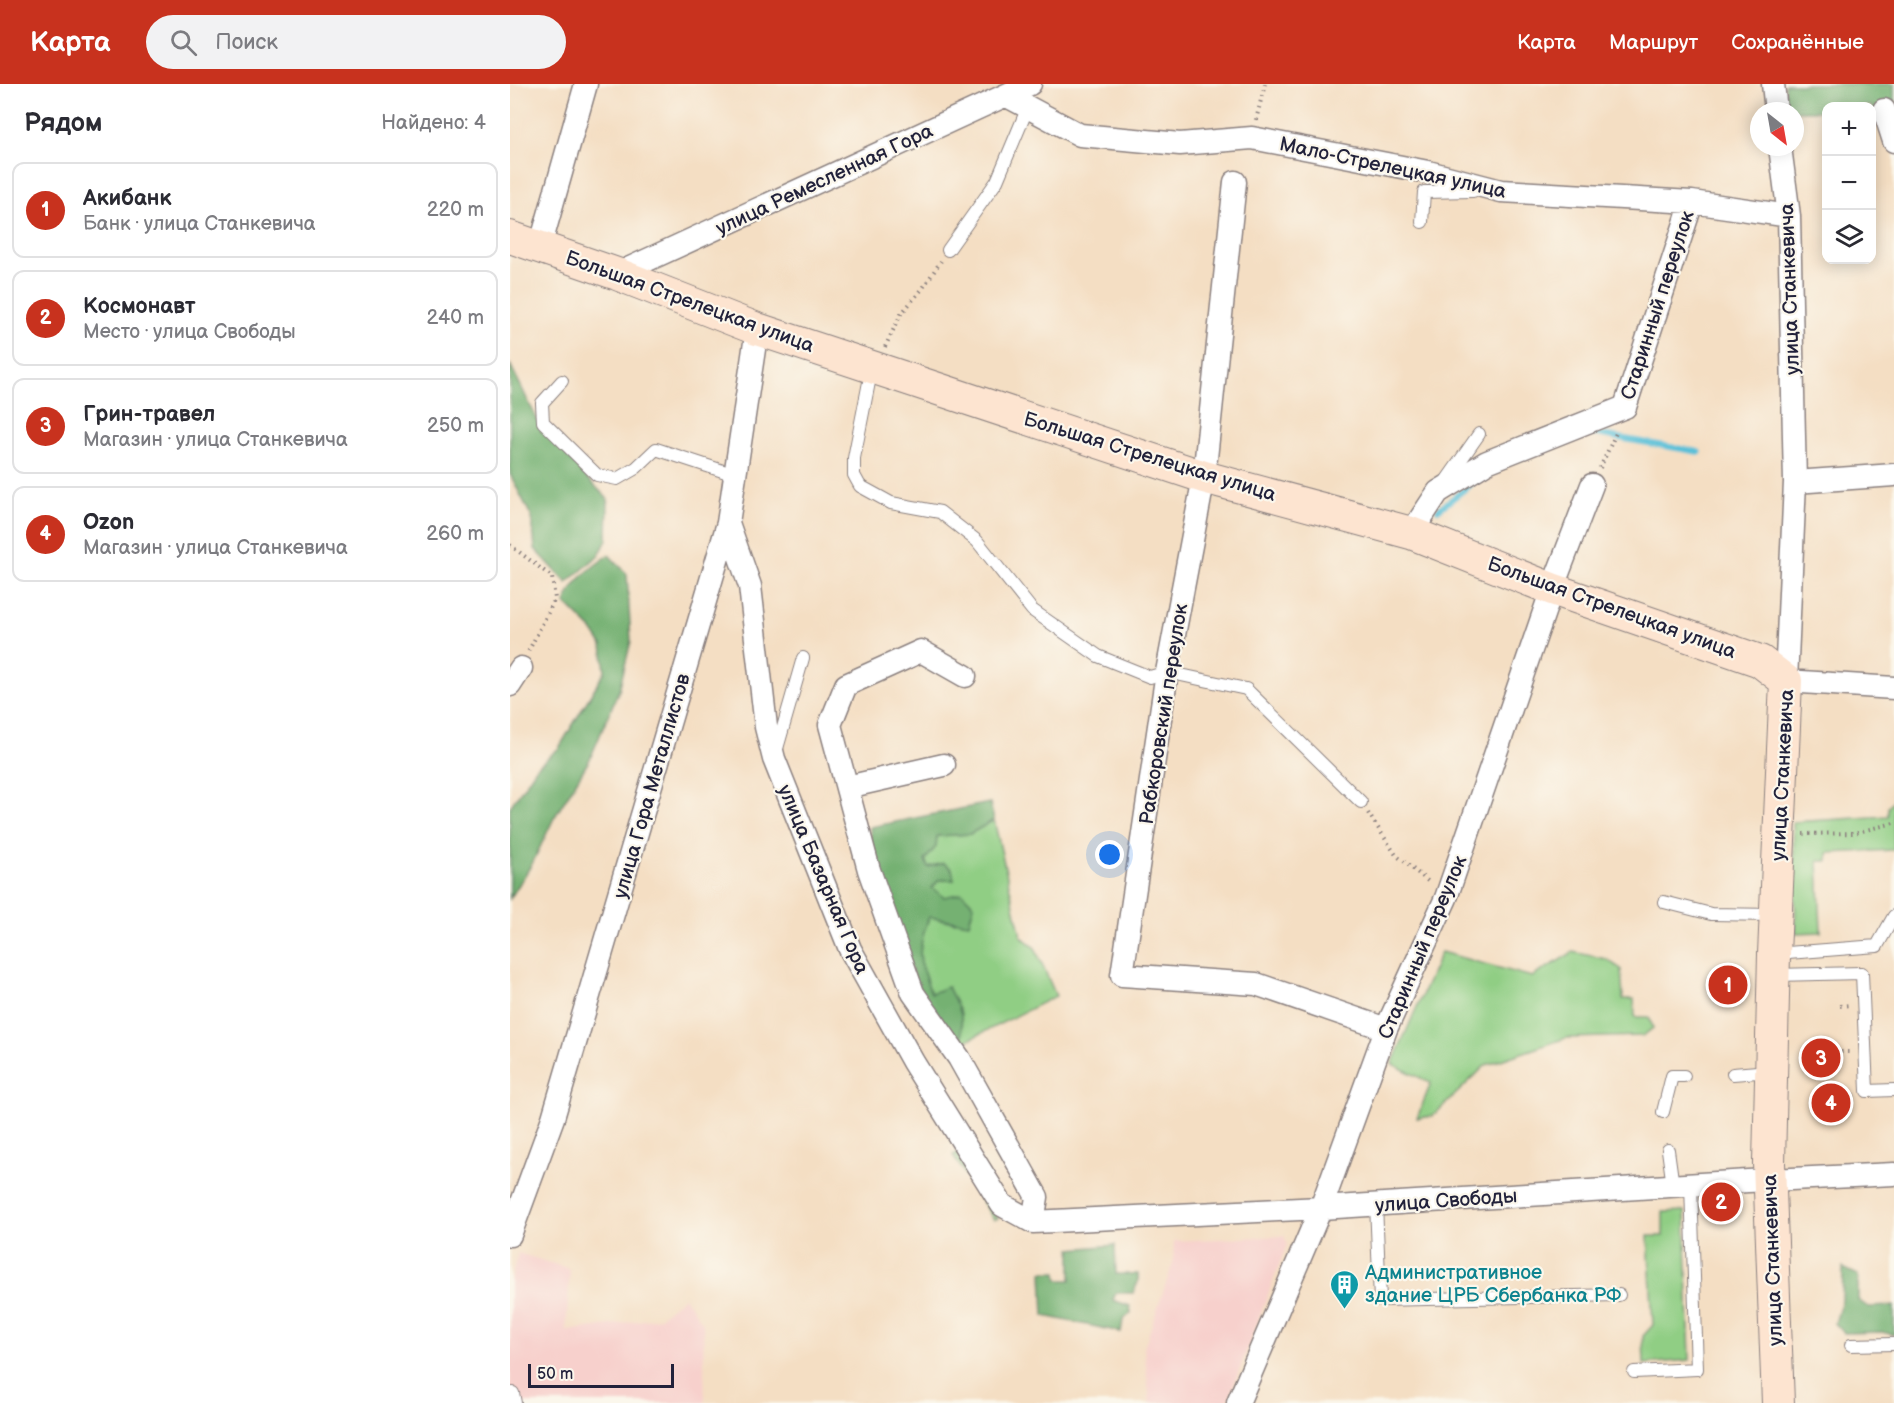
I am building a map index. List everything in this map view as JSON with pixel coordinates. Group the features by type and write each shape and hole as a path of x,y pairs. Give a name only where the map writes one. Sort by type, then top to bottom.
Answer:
{"street":[{"path":"540,247 586,84"},
{"name":"улица Ремесленная Гора","path":"617,274 1030,84"},
{"path":"1773,84 1775,102"},
{"name":"Мало-Стрелецкая улица","path":"1007,96 1080,135 1180,144 1252,138 1428,172 1501,191 1692,202 1789,216"},
{"path":"1884,110 1894,141"},
{"name":"улица Станкевича","path":"1778,1403 1769,1180 1771,1071 1775,915 1795,482 1789,216 1781,156"},
{"name":"Рабкоровский переулок","path":"1235,182 1204,477 1167,672 1122,975 1256,984 1386,1029"},
{"name":"Старинный переулок","path":"1411,533 1438,492 1487,462 1625,407 1692,202"},
{"name":"Большая Стрелецкая улица","path":"510,237 617,274 757,329 879,356 1204,477 1411,533 1552,589 1760,661 1786,681"},
{"name":"улица Гора Металлистов","path":"510,1235 553,1118 728,523 757,329"},
{"path":"1795,482 1894,475"},
{"name":"Старинный переулок","path":"1238,1403 1321,1208 1386,1029 1446,898 1552,589 1592,485"},
{"name":"улица Базарная Гора","path":"728,523 750,586 766,727 774,759 850,949 913,1062 1002,1205 1033,1222 1037,1197 959,1058 913,993 869,870 830,725 846,685 921,651 964,676"},
{"path":"1786,681 1894,688"},
{"path":"847,787 944,765"},
{"name":"улица Свободы","path":"1033,1222 1321,1208 1894,1174"}],"lane":[{"path":"948,250 998,181 1028,106"},
{"path":"1422,222 1424,192 1501,191"},
{"path":"879,356 854,458 854,475 860,486 891,503 940,512 977,541 1032,610 1098,656 1150,677 1167,672 1246,689 1361,802"},
{"path":"562,381 542,404 543,422 597,475 617,479 636,468 656,449 735,475"},
{"path":"1438,492 1479,434"},
{"path":"774,759 803,658"},
{"path":"1664,902 1711,914 1775,915"},
{"path":"1774,964 1877,946 1894,916"},
{"path":"1774,964 1862,973 1867,1090 1894,1090"},
{"path":"1733,1074 1771,1071"},
{"path":"1663,1112 1672,1076 1684,1076"},
{"path":"1634,1372 1697,1369 1682,1185 1668,1150"},
{"path":"1376,1204 1380,1300 1619,1295"},
{"path":"1851,1345 1894,1344"}],"path":[{"path":"1252,138 1264,84"},
{"path":"879,356 901,314 948,250"},
{"path":"1592,485 1618,429"},
{"path":"510,545 552,577 555,599 515,676"},
{"path":"1361,802 1396,855 1446,898"},
{"path":"1799,834 1854,833 1894,823"}],"shaded area":[{"path":"1284,1236 1287,1244 1227,1403 1150,1403 1144,1348 1173,1263 1174,1241"},
{"path":"518,1253 570,1269 566,1331 659,1318 684,1297 703,1323 705,1403 510,1403 510,1282"}],"green space":[{"path":"1785,84 1894,84 1894,109 1876,111 1876,102 1822,102 1822,111 1804,111 1804,102 1786,102"},
{"path":"510,364 537,419 582,473 608,499 607,540 599,555 567,583 535,549 532,518 510,474"},
{"path":"609,555 627,574 631,641 619,690 590,759 554,818 532,864 510,899 510,807 537,767 559,748 605,671 602,645 593,631 565,603 568,595 583,576"},
{"path":"1894,799 1894,850 1828,853 1828,861 1818,861 1821,932 1796,933 1793,822 1888,816 1888,807"},
{"path":"990,803 994,820 970,834 937,836 936,847 925,860 928,867 944,863 952,869 954,880 939,880 932,888 944,897 962,893 974,905 969,923 929,917 920,948 923,972 931,993 948,987 961,1014 962,1043 919,992 872,855 870,827"},
{"path":"994,820 1021,936 1035,948 1056,996 962,1043 961,1014 948,988 931,994 919,960 921,940 929,917 955,922 944,897 932,888 939,880 954,880 944,863 928,867 925,860 935,847 937,836 970,834"},
{"path":"1441,952 1532,977 1573,952 1606,959 1621,969 1623,999 1634,999 1635,1017 1649,1017 1653,1028 1643,1036 1566,1038 1486,1065 1433,1116 1417,1118 1431,1083 1392,1064"},
{"path":"957,1153 998,1218 994,1220 953,1155"},
{"path":"1685,1211 1690,1360 1644,1364 1643,1336 1653,1325 1648,1236 1663,1236 1663,1212"},
{"path":"1115,1245 1116,1274 1138,1274 1138,1282 1133,1293 1116,1293 1113,1300 1130,1306 1131,1313 1123,1320 1121,1332 1044,1316 1042,1272 1057,1272 1058,1280 1071,1280 1071,1249"},
{"path":"1843,1268 1858,1275 1858,1300 1868,1307 1894,1306 1894,1335 1882,1332 1844,1333 1835,1323 1842,1300"}],"waterway":[{"path":"1585,432 1699,452"},
{"path":"1438,510 1470,485"}],"place":[{"name":"Акибанк","path":"1728,985"},
{"name":"Грин-травел","path":"1821,1058"},
{"name":"Ozon","path":"1831,1103"},
{"name":"Космонавт","path":"1721,1202"},
{"name":"Административное здание ЦРБ Сбербанка РФ","path":"1344,1310"}]}
